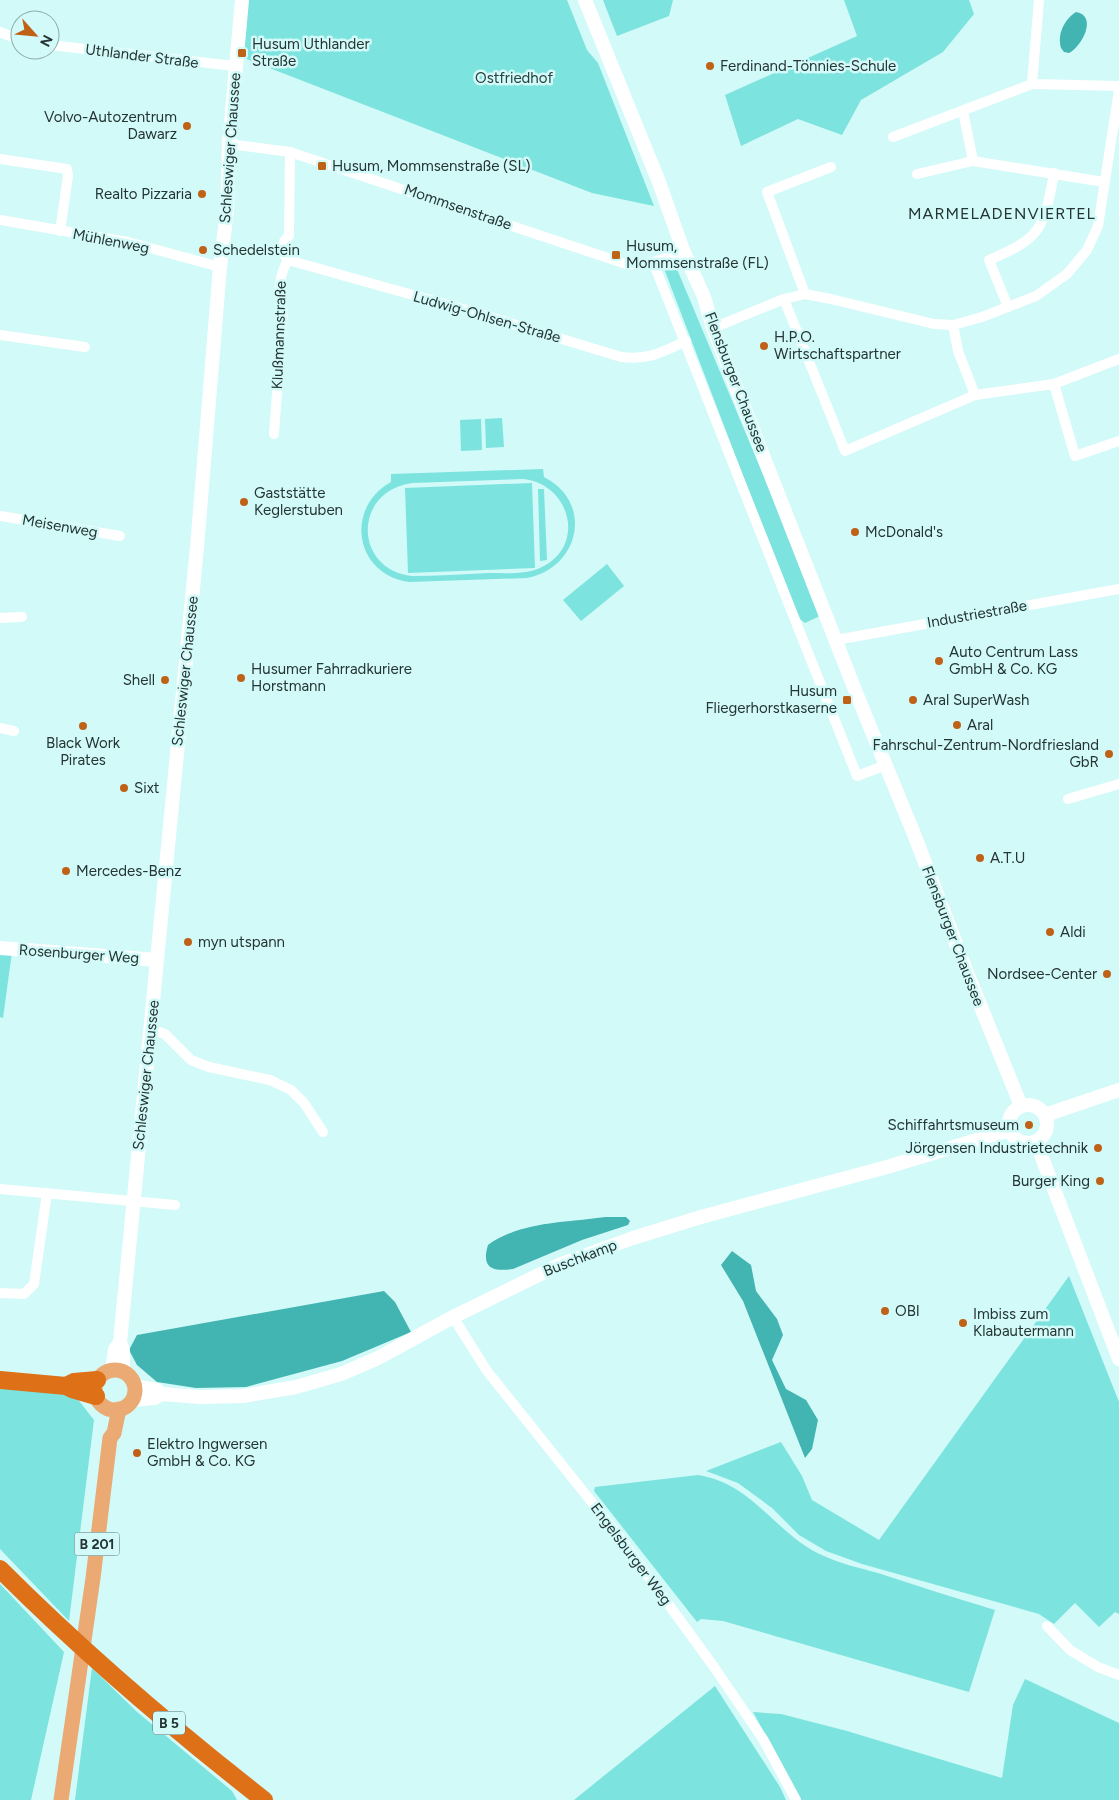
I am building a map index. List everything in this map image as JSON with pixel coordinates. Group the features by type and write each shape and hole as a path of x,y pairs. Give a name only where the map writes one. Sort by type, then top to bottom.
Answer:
{"highway":[{"path":"0,1380 66,1386 72,1389 114,1397"},
{"name":"B 5","path":"0,1569 52,1621 107,1671 204,1753 264,1800"},
{"path":"204,1753 247,1800"}],"main road":[{"path":"118,1371 132,1380 114,1397 106,1372 118,1371"},
{"name":"B 201","path":"61,1800 92,1587 110,1438 106,1432 114,1397"}],"street":[{"name":"Schleswiger Chaussee","path":"118,1371 123,1351 120,1342 197,548 220,266 227,211 229,144 242,0"},
{"name":"Flensburger Chaussee","path":"585,0 659,182 683,250 704,297 713,328 1021,1106"},
{"path":"1032,84 1039,0"},
{"name":"Uthlander Straße","path":"60,46 235,66"},
{"path":"713,328 784,299 805,294 934,324 953,325 982,318 1036,296 1067,274 1087,250 1098,226 1119,88 1032,84 893,137"},
{"path":"963,111 973,161"},
{"name":"Mommsenstraße","path":"229,144 290,152 626,264 640,265 653,262 683,250"},
{"name":"Klußmannstraße","path":"274,434 283,311 279,301 282,271 288,260 283,253 284,241 289,236 290,152"},
{"path":"0,159 67,169 68,176 60,231"},
{"path":"917,174 973,161 1104,182"},
{"path":"805,294 767,192 831,167"},
{"path":"1008,307 989,260 1016,249 1031,238 1042,224 1048,207 1054,173"},
{"name":"Mühlenweg","path":"0,220 128,242 220,266"},
{"name":"Ludwig-Ohlsen-Straße","path":"288,260 622,357 638,359 660,354 686,341"},
{"name":"Flensburger Chaussee","path":"653,262 686,341 857,776 886,765"},
{"path":"784,299 845,451 975,395 1054,384 1119,359"},
{"path":"953,325 958,350 975,395"},
{"path":"0,335 84,347"},
{"path":"1054,384 1075,456 1119,441"},
{"name":"Meisenweg","path":"0,516 120,536"},
{"name":"Industriestraße","path":"836,640 1119,590"},
{"path":"0,618 22,617"},
{"path":"0,728 14,731"},
{"path":"1068,799 1119,784"},
{"name":"Rosenburger Weg","path":"0,948 157,960"},
{"path":"150,1029 165,1034 192,1060 210,1067 270,1080 291,1090 304,1103 322,1132"},
{"path":"1045,1114 1119,1090"},
{"path":"1021,1106 1036,1106 1045,1114 1048,1125 1046,1131 1036,1142 1022,1142 1010,1130 1010,1117 1021,1106"},
{"name":"Buschkamp","path":"114,1397 155,1398 161,1394 227,1398 296,1387 342,1374 378,1358 453,1317 560,1264 700,1217 887,1167 1010,1130"},
{"path":"1036,1142 1119,1359"},
{"path":"0,1189 174,1205"},
{"path":"0,1292 24,1294 34,1284 47,1193"},
{"name":"Engelsburger Weg","path":"453,1317 487,1371 618,1535 714,1666 763,1739 796,1800"},
{"path":"1047,1626 1070,1650 1098,1667 1119,1675"}],"green space":[{"name":"Ostfriedhof","path":"246,0 567,0 587,50 598,63 654,206 592,193 244,58"},
{"path":"603,0 673,0 669,16 617,36"},
{"path":"844,0 969,0 974,14 943,52 861,100 842,135 798,119 741,146 725,95 857,36"},
{"path":"674,262 822,615 805,623 797,617 663,266"},
{"path":"502,418 504,447 486,448 485,419"},
{"path":"481,419 482,450 461,451 460,420"},
{"path":"543,469 544,477 560,488 570,502 575,517 574,533 569,548 559,562 545,572 527,578 409,582 391,577 377,567 367,554 362,539 362,523 366,508 376,493 391,482 391,474","holes":["523,479 539,483 552,492 562,504 567,517 568,531 564,545 556,557 536,570 516,573 412,576 393,570 379,560 371,546 368,530 371,514 379,500 393,489 412,483"]},
{"path":"532,483 535,568 408,573 405,488"},
{"path":"538,489 544,489 547,560 540,561"},
{"path":"607,564 624,586 581,621 563,600"},
{"path":"0,951 12,952 3,1018 0,1017"},
{"path":"1069,1276 1119,1402 1119,1614 1115,1612 1099,1627 1075,1603 1054,1624 1039,1614 862,1564 826,1551 799,1535 772,1508 738,1483 706,1471 781,1442 802,1476 812,1500 879,1540"},
{"path":"0,1387 29,1388 76,1397 94,1420 69,1621 0,1549"},
{"path":"698,1475 718,1480 735,1488 792,1536 824,1556 844,1564 995,1610 969,1692 723,1621 701,1619 697,1622 594,1491 595,1487"},
{"path":"0,1584 64,1652 31,1800 0,1800"},
{"path":"92,1668 136,1711 232,1791 237,1800 75,1800"},
{"path":"1025,1679 1119,1723 1119,1800 801,1800 753,1712 781,1714 847,1731 1002,1778 1013,1705"},
{"path":"715,1686 780,1787 786,1800 574,1800"}],"shaded area":[{"path":"1076,12 1083,15 1086,19 1086,31 1074,49 1069,53 1064,52 1060,43 1061,33 1065,23"},
{"path":"605,1217 626,1217 630,1221 628,1225 582,1240 513,1269 494,1269 487,1263 486,1253 488,1245 515,1231 544,1224"},
{"path":"732,1251 751,1265 756,1291 777,1319 783,1335 772,1360 786,1389 806,1400 818,1420 812,1449 805,1458 743,1301 721,1265"},
{"path":"384,1291 395,1302 411,1332 342,1361 246,1387 196,1388 157,1382 137,1365 129,1350 137,1335"}],"place":[{"name":"Husum Uthlander Straße","path":"242,53"},
{"name":"Ferdinand-Tönnies-Schule","path":"710,66"},
{"name":"Volvo-Autozentrum Dawarz","path":"187,126"},
{"name":"Husum, Mommsenstraße (SL)","path":"322,166"},
{"name":"Realto Pizzaria","path":"202,194"},
{"name":"Schedelstein","path":"203,250"},
{"name":"Husum, Mommsenstraße (FL)","path":"616,255"},
{"name":"H.P.O. Wirtschaftspartner","path":"764,346"},
{"name":"Gaststätte Keglerstuben","path":"244,502"},
{"name":"McDonald's","path":"855,532"},
{"name":"Auto Centrum Lass GmbH & Co. KG","path":"939,661"},
{"name":"Husumer Fahrradkuriere Horstmann","path":"241,678"},
{"name":"Shell","path":"165,680"},
{"name":"Husum Fliegerhorstkaserne","path":"847,700"},
{"name":"Aral SuperWash","path":"913,700"},
{"name":"Aral","path":"957,725"},
{"name":"Black Work Pirates","path":"83,726"},
{"name":"Fahrschul-Zentrum-Nordfriesland GbR","path":"1109,754"},
{"name":"Sixt","path":"124,788"},
{"name":"A.T.U","path":"980,858"},
{"name":"Mercedes-Benz","path":"66,871"},
{"name":"Aldi","path":"1050,932"},
{"name":"myn utspann","path":"188,942"},
{"name":"Nordsee-Center","path":"1107,974"},
{"name":"Schiffahrtsmuseum","path":"1029,1125"},
{"name":"Jörgensen Industrietechnik","path":"1098,1148"},
{"name":"Burger King","path":"1100,1181"},
{"name":"OBI","path":"885,1311"},
{"name":"Imbiss zum Klabautermann","path":"963,1323"},
{"name":"Elektro Ingwersen GmbH & Co. KG","path":"137,1453"}],"district":[{"name":"MARMELADENVIERTEL","path":"1002,213"}]}
